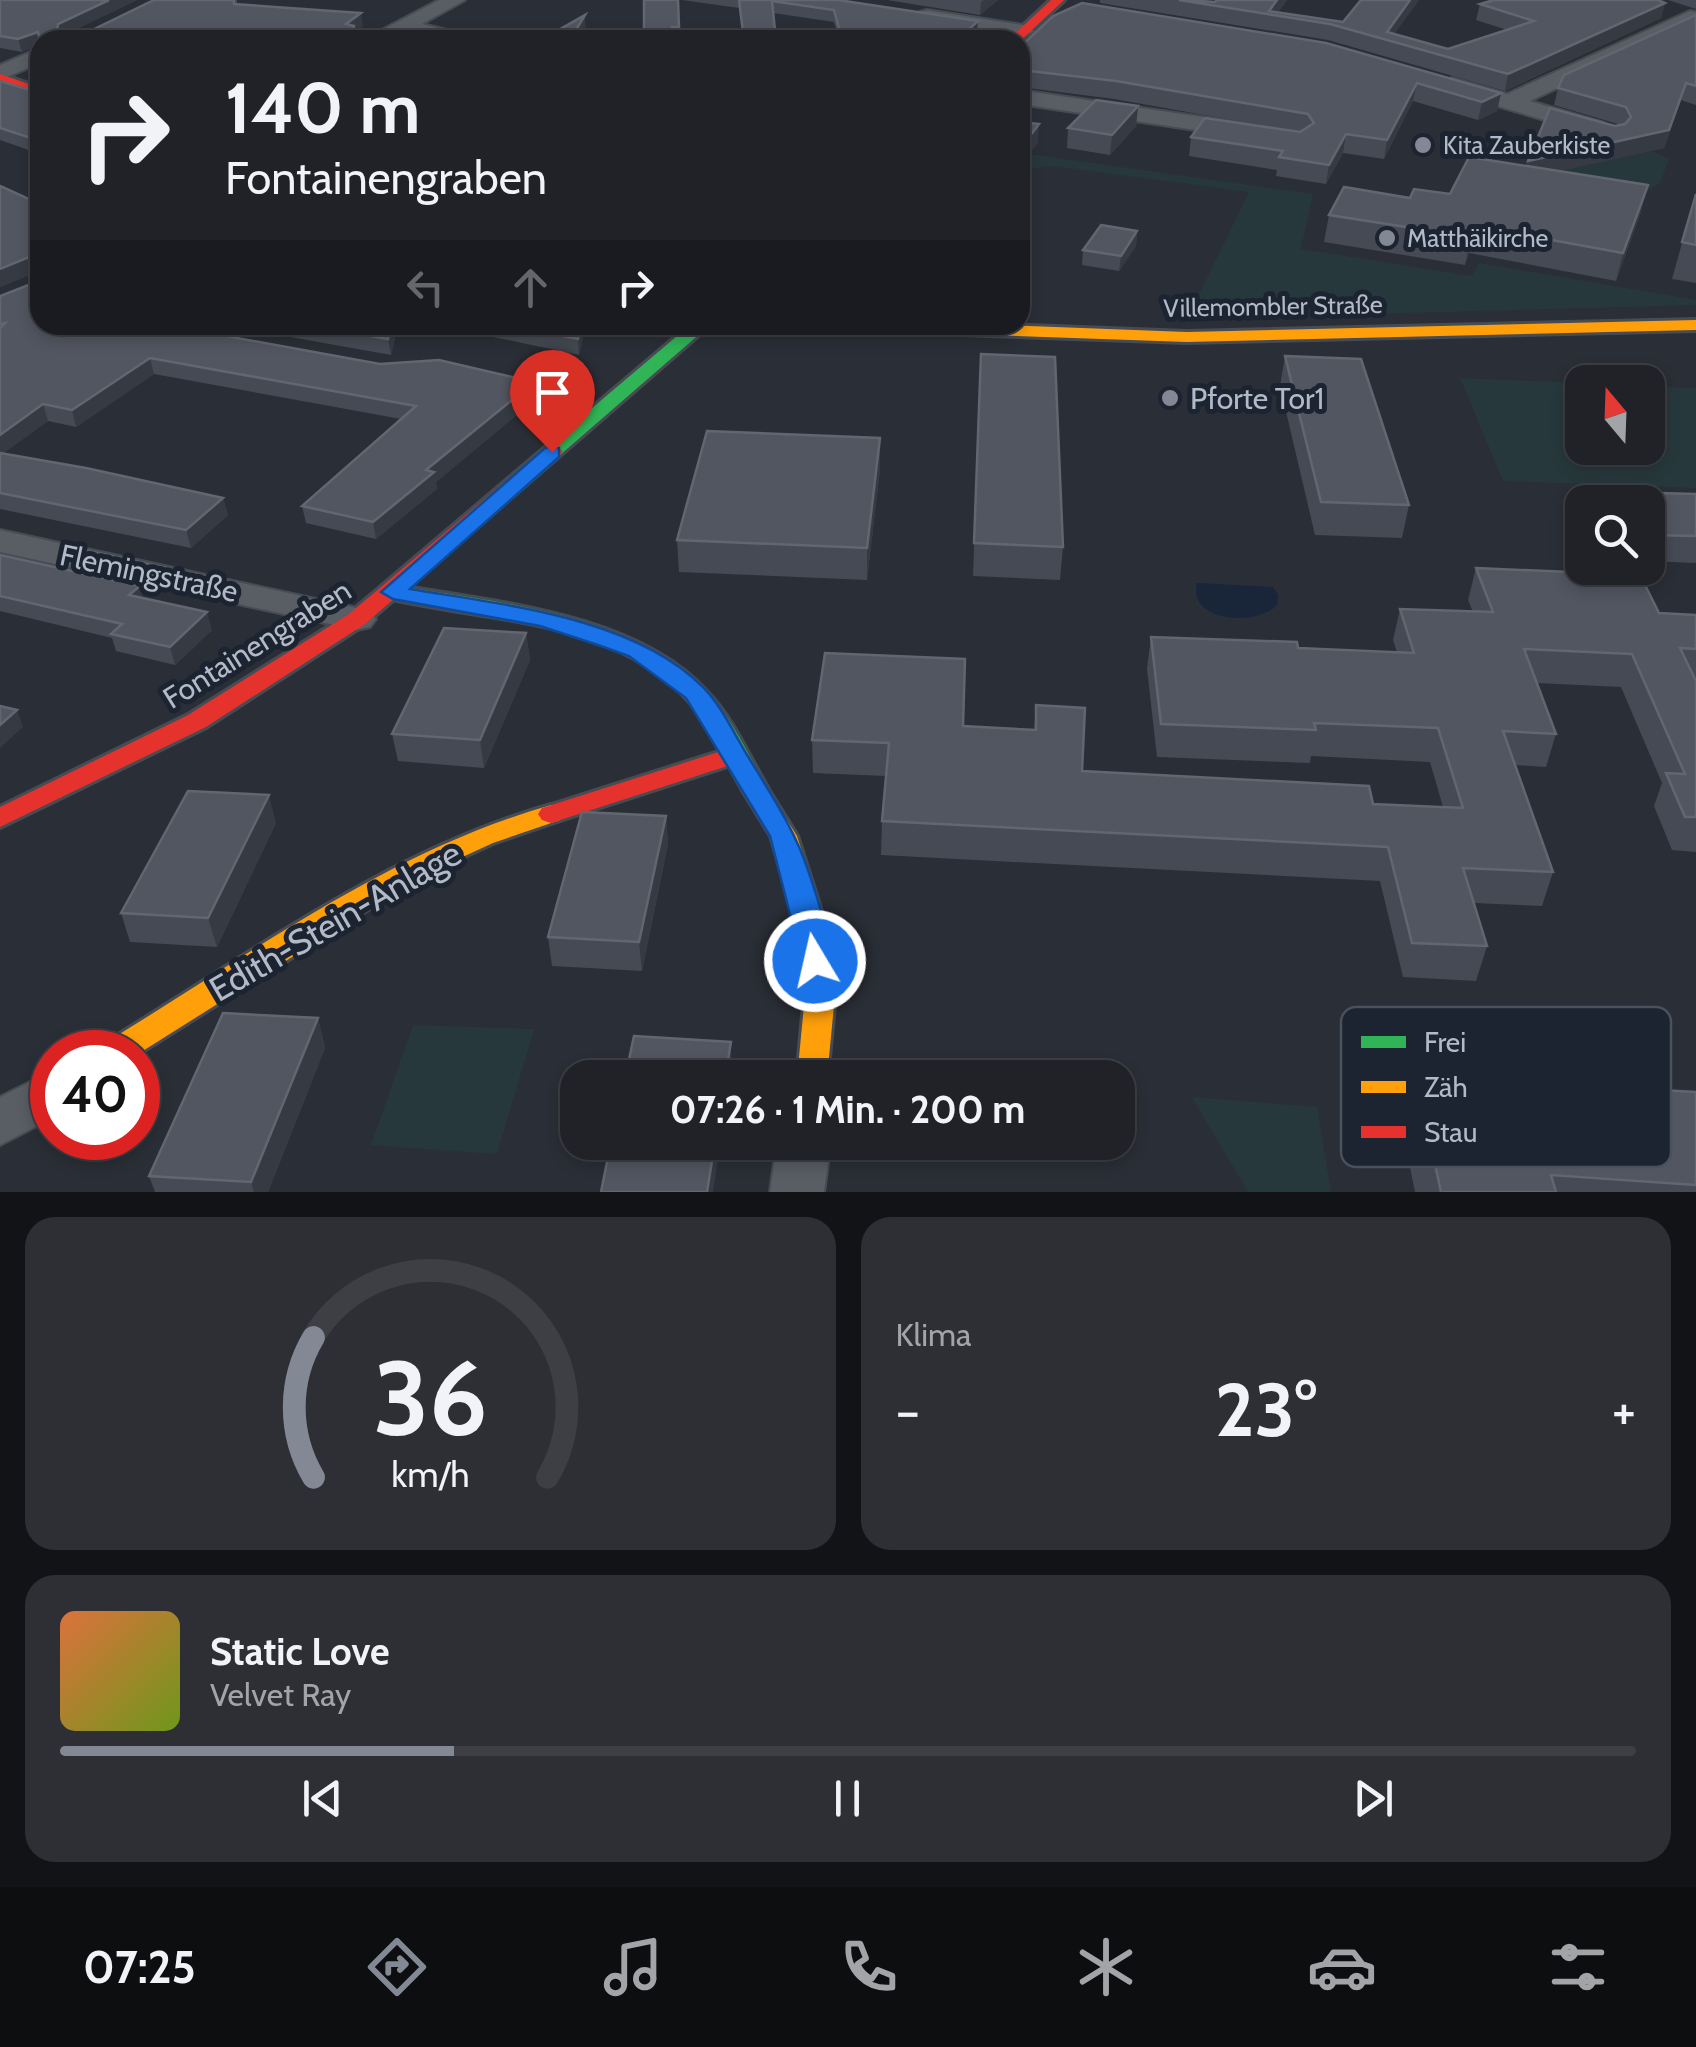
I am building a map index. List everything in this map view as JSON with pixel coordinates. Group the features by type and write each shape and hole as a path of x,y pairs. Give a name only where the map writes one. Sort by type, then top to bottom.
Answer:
{"street":[{"path":"394,30 455,0"},
{"path":"1025,30 1055,2 1081,10"},
{"path":"1663,9 1693,18"},
{"path":"903,12 990,30"},
{"path":"1509,102 1693,18"},
{"path":"402,26 418,30"},
{"path":"0,76 30,61"},
{"path":"0,76 30,89"},
{"path":"1436,81 1611,133"},
{"path":"1030,99 1276,136"},
{"name":"Villemombler Straße","path":"1030,331 1187,337 1696,325"},
{"name":"Fontainengraben","path":"0,818 197,721 358,618 690,335"},
{"name":"Flemingstraße","path":"0,541 358,618"},
{"path":"393,592 545,620 637,651 696,693 784,836 807,911 820,995 814,1060"},
{"name":"Edith-Stein-Anlage","path":"152,1030 410,870 484,836 734,755"},
{"path":"0,1123 30,1105"},
{"path":"798,1192 802,1160"}],"shaded area":[{"path":"1550,145 1624,156 1652,151 1669,159 1660,183 1645,193 1533,183"},
{"path":"1030,154 1313,194 1301,249 1472,276 1479,263 1696,300 1696,305 1187,319 1249,192 1052,166 1030,169"},
{"path":"1460,378 1565,382 1565,465 1665,465 1665,387 1696,388 1696,488 1503,481"},
{"path":"413,1025 534,1029 497,1154 371,1145"},
{"path":"1192,1097 1317,1107 1331,1192 1248,1192"}],"water":[{"path":"1197,583 1273,587 1278,595 1277,605 1254,616 1225,617 1202,606"}],"building":[{"path":"0,0 109,0 58,24 57,30 30,30 30,35 18,39 0,36"},
{"path":"154,0 234,0 234,4 361,13 346,24 354,26 353,30 92,30"},
{"path":"644,0 678,0 679,27 644,30"},
{"path":"739,0 838,0 978,21 968,30 839,30 834,10 772,1 775,30 743,30"},
{"path":"1179,0 1277,0 1269,11 1343,22 1361,0 1410,0 1387,32 1448,49 1534,21 1480,4 1494,0 1665,3 1508,74 1330,24"},
{"path":"1082,3 1326,43 1501,93 1482,102 1417,83 1387,140 1346,134 1329,165 1279,157 1283,151 1191,137 1205,118 1300,132 1314,123 1308,114 1116,81 1030,71 1030,38 1053,16"},
{"path":"585,15 576,30 559,30"},
{"path":"1696,15 1696,86 1686,83 1669,130 1528,161 1550,108 1615,126 1625,124 1631,117 1626,107 1558,88 1564,75"},
{"path":"0,81 30,90 30,138 0,128"},
{"path":"1096,100 1138,106 1112,135 1068,128"},
{"path":"1469,157 1648,185 1623,253 1475,226 1471,237 1329,215 1344,187 1410,198 1414,189 1450,194"},
{"path":"0,186 30,200 30,257 0,269"},
{"path":"1696,194 1696,245 1682,242"},
{"path":"1101,225 1137,231 1121,256 1083,250"},
{"path":"30,284 30,335 221,335 380,364 439,360 534,382 426,470 434,472 373,522 302,506 416,406 150,358 72,410 43,404 0,435 0,328 5,323 0,324 0,296"},
{"path":"981,354 1055,357 1063,547 974,543"},
{"path":"1285,356 1361,359 1409,505 1321,502"},
{"path":"707,431 880,438 867,548 677,540"},
{"path":"0,453 223,498 186,530 0,493"},
{"path":"1665,493 1696,494 1696,536 1665,535"},
{"path":"0,555 140,586 129,595 207,612 170,647 111,634 122,624 0,596"},
{"path":"1476,568 1565,572 1565,585 1645,585 1659,613 1696,615 1696,649 1680,648 1696,681 1696,817 1685,817 1666,773 1685,774 1632,654 1524,649 1556,734 1503,731 1553,872 1463,868 1487,946 1412,943 1388,847 882,821 889,743 812,740 825,653 965,659 963,726 1036,730 1036,705 1085,708 1082,771 1369,786 1373,804 1463,808 1438,728 1314,723 1316,730 1161,724 1151,637 1297,642 1298,648 1414,653 1400,609 1493,612"},
{"path":"444,628 526,633 480,740 392,734"},
{"path":"0,706 17,710 0,725"},
{"path":"188,791 269,795 208,918 121,913"},
{"path":"582,812 666,816 639,942 548,937"},
{"path":"223,1013 318,1018 251,1182 149,1176 156,1160 160,1160 160,1152"},
{"path":"634,1036 731,1042 728,1060 629,1060"},
{"path":"1671,1091 1696,1092 1696,1185 1551,1175 1556,1192 1441,1192 1436,1167 1671,1167"},
{"path":"607,1160 712,1160 707,1192 601,1192"}],"traffic: fast":[{"path":"553,451 689,335"},
{"path":"393,592 552,621 628,648 663,667 702,700 755,789"}],"traffic: slow":[{"path":"1030,331 1187,337 1696,325"},
{"path":"755,789 784,836 807,911 820,995 814,1060"},
{"path":"151,1030 409,870 484,836 551,814"}],"traffic: jam":[{"path":"1025,30 1058,0"},
{"path":"0,78 30,89"},
{"path":"0,818 197,721 357,619 553,451"},
{"path":"551,814 734,755"}],"place":[{"name":"Kita Zauberkiste","path":"1423,145"},
{"name":"Matthäikirche","path":"1387,238"},
{"name":"Pforte Tor1","path":"1170,398"}],"route":[{"path":"552,452 393,592 545,620 606,640 637,651 696,693 784,836 807,911 815,961"}]}
